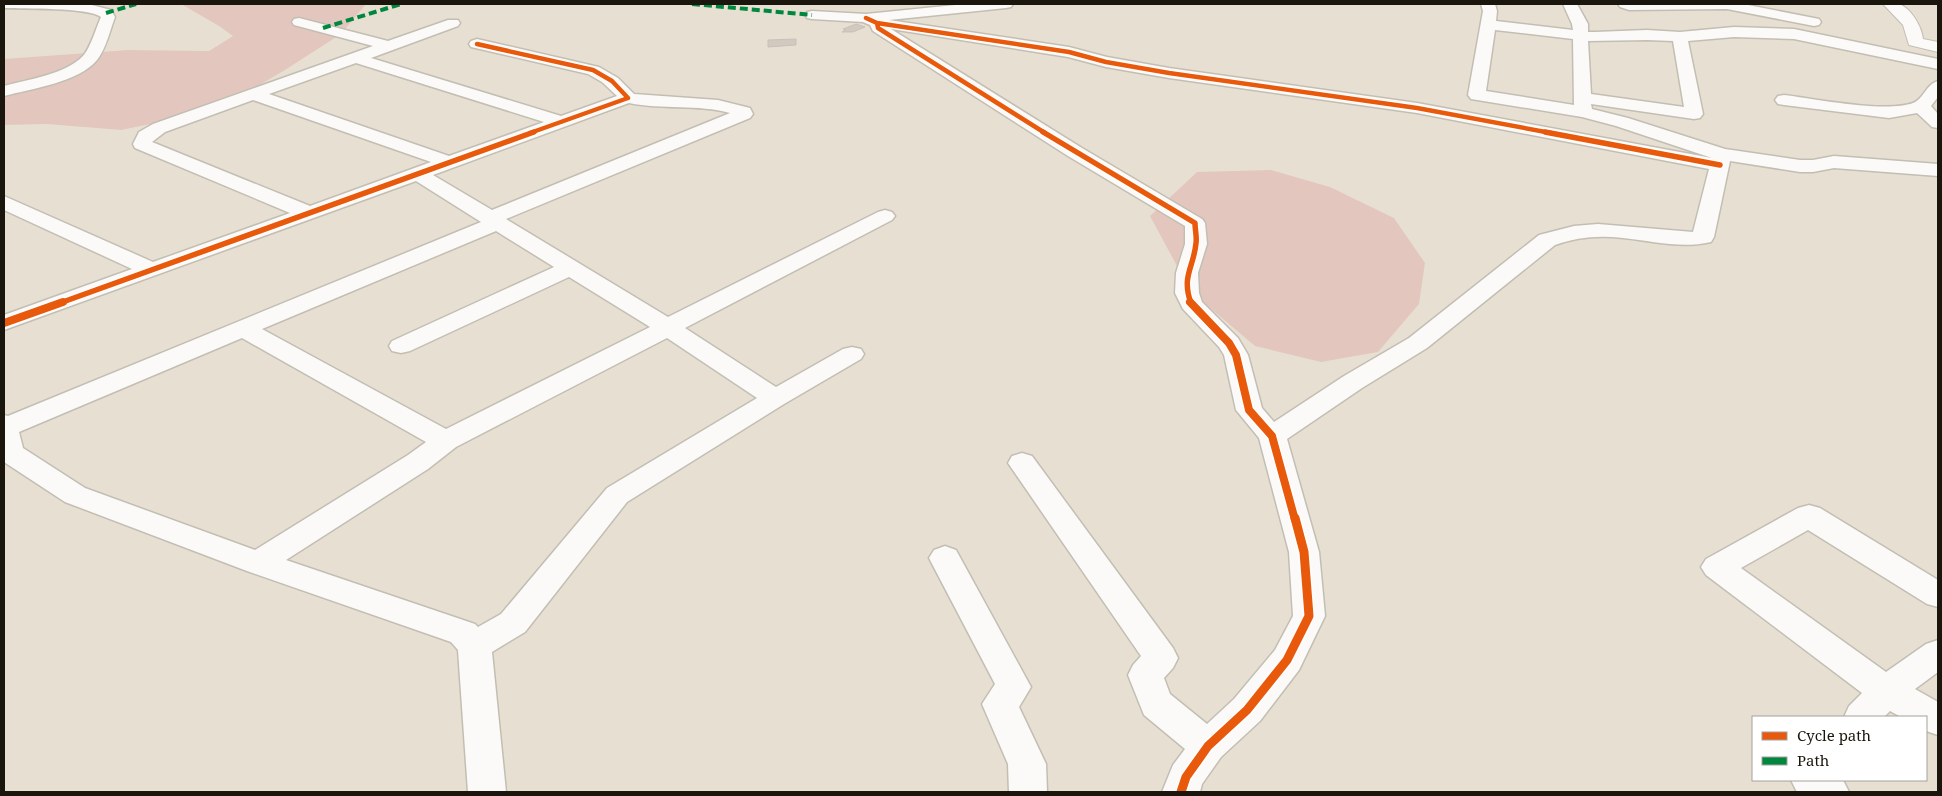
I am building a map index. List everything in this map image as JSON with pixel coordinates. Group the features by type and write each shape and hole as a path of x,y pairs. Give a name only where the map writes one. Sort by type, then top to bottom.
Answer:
{"street":[{"path":"4,4 81,7 99,10 106,13 108,17 91,57 79,67 68,73 4,91"},
{"path":"872,20 1006,4"},
{"path":"1488,4 1490,11 1477,95 1694,114 1680,37"},
{"path":"1570,4 1580,24 1582,36 1584,105"},
{"path":"1625,4 1629,6 1727,5 1830,25"},
{"path":"1883,4 1890,4 1906,18 1916,31 1915,42"},
{"path":"812,15 872,20 1069,52 1106,62 1169,74 1417,108 1721,160 1800,166 1834,162 1938,170"},
{"path":"872,20 878,28 1018,118 1050,135 1195,223 1196,244 1187,273 1187,293 1191,304 1233,349 1249,410 1272,436 1304,552 1309,616 1287,660 1247,710 1208,746 1186,777 1181,792"},
{"path":"299,22 390,46"},
{"path":"309,213 142,144 146,136 160,128 453,23"},
{"path":"1488,25 1582,36 1680,37 1734,32 1794,34 1938,64"},
{"path":"1897,38 1938,47"},
{"path":"477,44 593,70 613,80 628,98"},
{"path":"356,58 561,122"},
{"path":"254,95 448,162"},
{"path":"1784,100 1889,113 1932,96 1938,123"},
{"path":"4,323 628,98 659,103 723,106 744,112 744,114 242,328 4,426 10,453 75,495 258,563 463,633 474,646 487,792"},
{"path":"1584,105 1622,122 1721,160"},
{"path":"1272,436 1353,382 1418,343 1547,240 1566,233 1587,229 1618,230 1680,239 1695,240 1703,237 1721,160"},
{"path":"418,174 666,327 775,398"},
{"path":"4,202 152,270"},
{"path":"258,563 418,462 446,441 885,216"},
{"path":"401,346 570,268"},
{"path":"242,328 446,441"},
{"path":"474,646 513,624 617,495 775,398 852,354"},
{"path":"1022,464 1161,658 1145,675 1157,704 1208,746"},
{"path":"1938,595 1809,516 1717,567 1886,691 1938,720"},
{"path":"945,558 1014,687 1000,704 1026,764 1028,792"},
{"path":"1863,716 1886,691 1938,654"},
{"path":"1811,781 1830,792"}],"shaded area":[{"path":"181,4 366,4 341,34 285,70 215,111 121,130 47,124 4,125 4,59 128,50 209,51 233,36"},
{"path":"1271,170 1330,187 1394,218 1425,263 1419,304 1378,352 1321,362 1255,346 1191,292 1150,216 1197,172"}],"building":[{"path":"856,24 865,27 853,32 842,32 846,30 843,29"},
{"path":"796,39 796,45 768,47 768,40"}],"marked path":[{"path":"106,13 136,4"},
{"path":"323,28 401,4"},
{"path":"692,4 812,15"}],"cycle path":[{"path":"866,18 877,23 878,28 1035,127 1195,223 1196,244 1187,273 1187,293 1191,304 1229,343 1236,355 1249,410 1272,436 1304,552 1309,616 1287,660 1247,710 1208,746 1186,777 1181,792"},
{"path":"877,23 1069,52 1106,62 1169,73 1417,108 1720,165"},
{"path":"4,323 628,98 612,81 593,70 477,44"}]}
